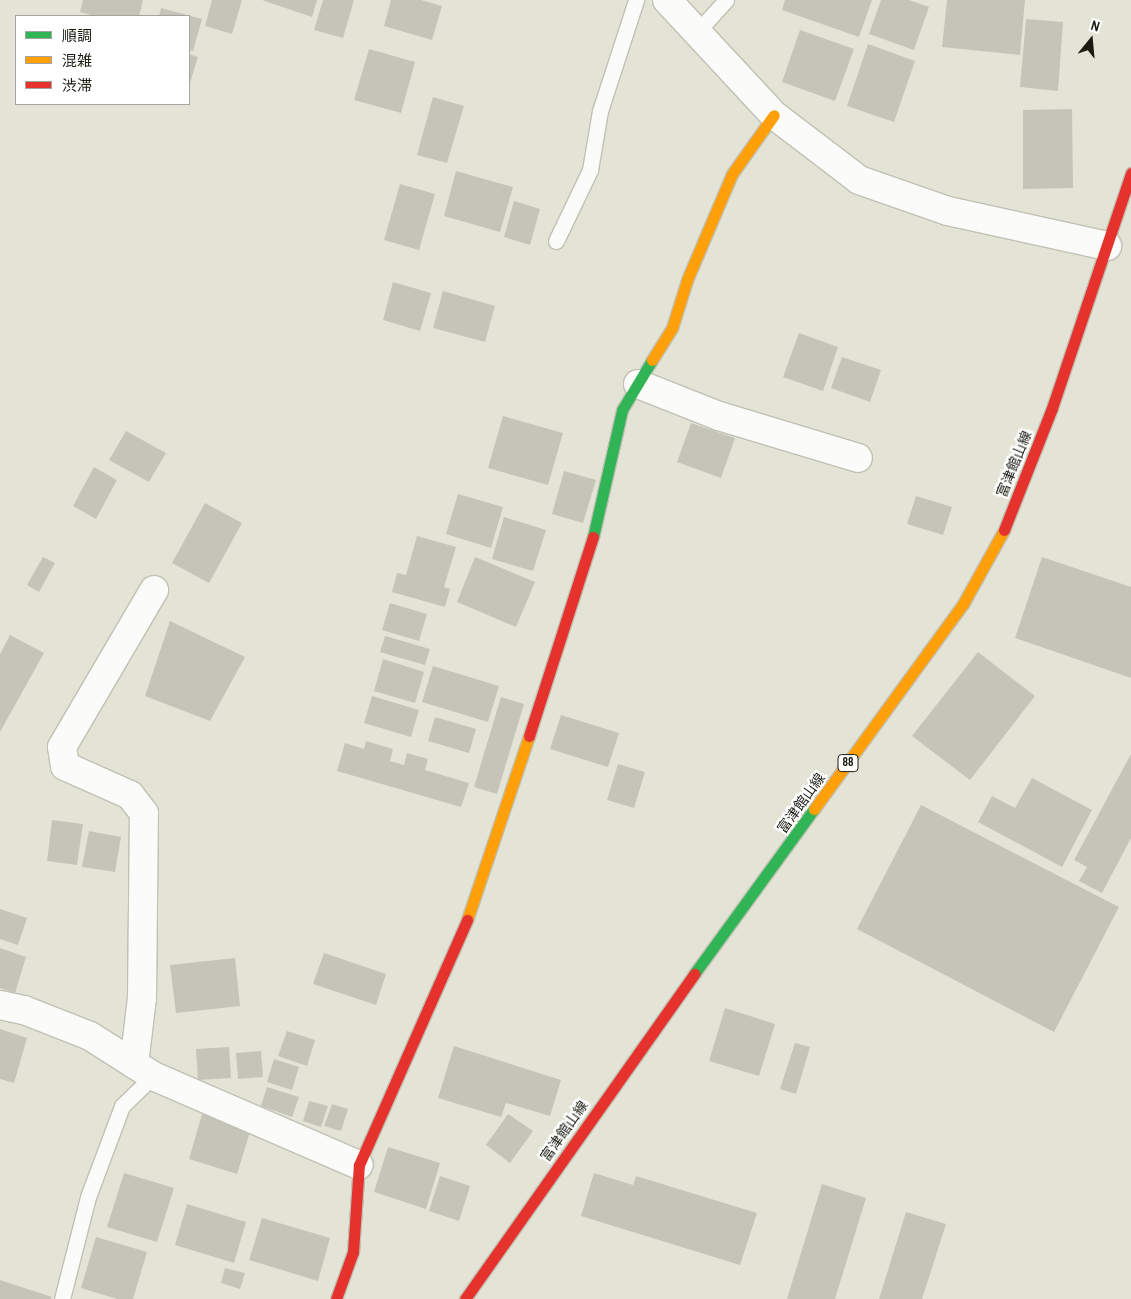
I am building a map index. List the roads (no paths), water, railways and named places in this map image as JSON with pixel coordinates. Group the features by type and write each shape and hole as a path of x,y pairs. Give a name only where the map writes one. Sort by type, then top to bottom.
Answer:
{"main road":[{"path":"336,1299 353,1252 359,1165 478,894 593,537 611,445 622,410 672,328 687,280 732,174 774,115"},
{"name":"富津館山線","path":"465,1299 657,1025 964,604 1005,527 1052,408 1131,173"}],"street":[{"path":"667,0 698,30 774,115 859,180 948,211 1107,246"},
{"path":"638,384 719,416 858,458"},
{"path":"143,1070 144,813 130,795 65,766 62,746 154,590"},
{"path":"0,1005 24,1010 90,1036 143,1070 359,1165"}],"lane":[{"path":"556,241 590,170 600,110 636,0"},
{"path":"698,30 726,0"},
{"path":"62,1299 88,1197 122,1106 143,1070"}]}
